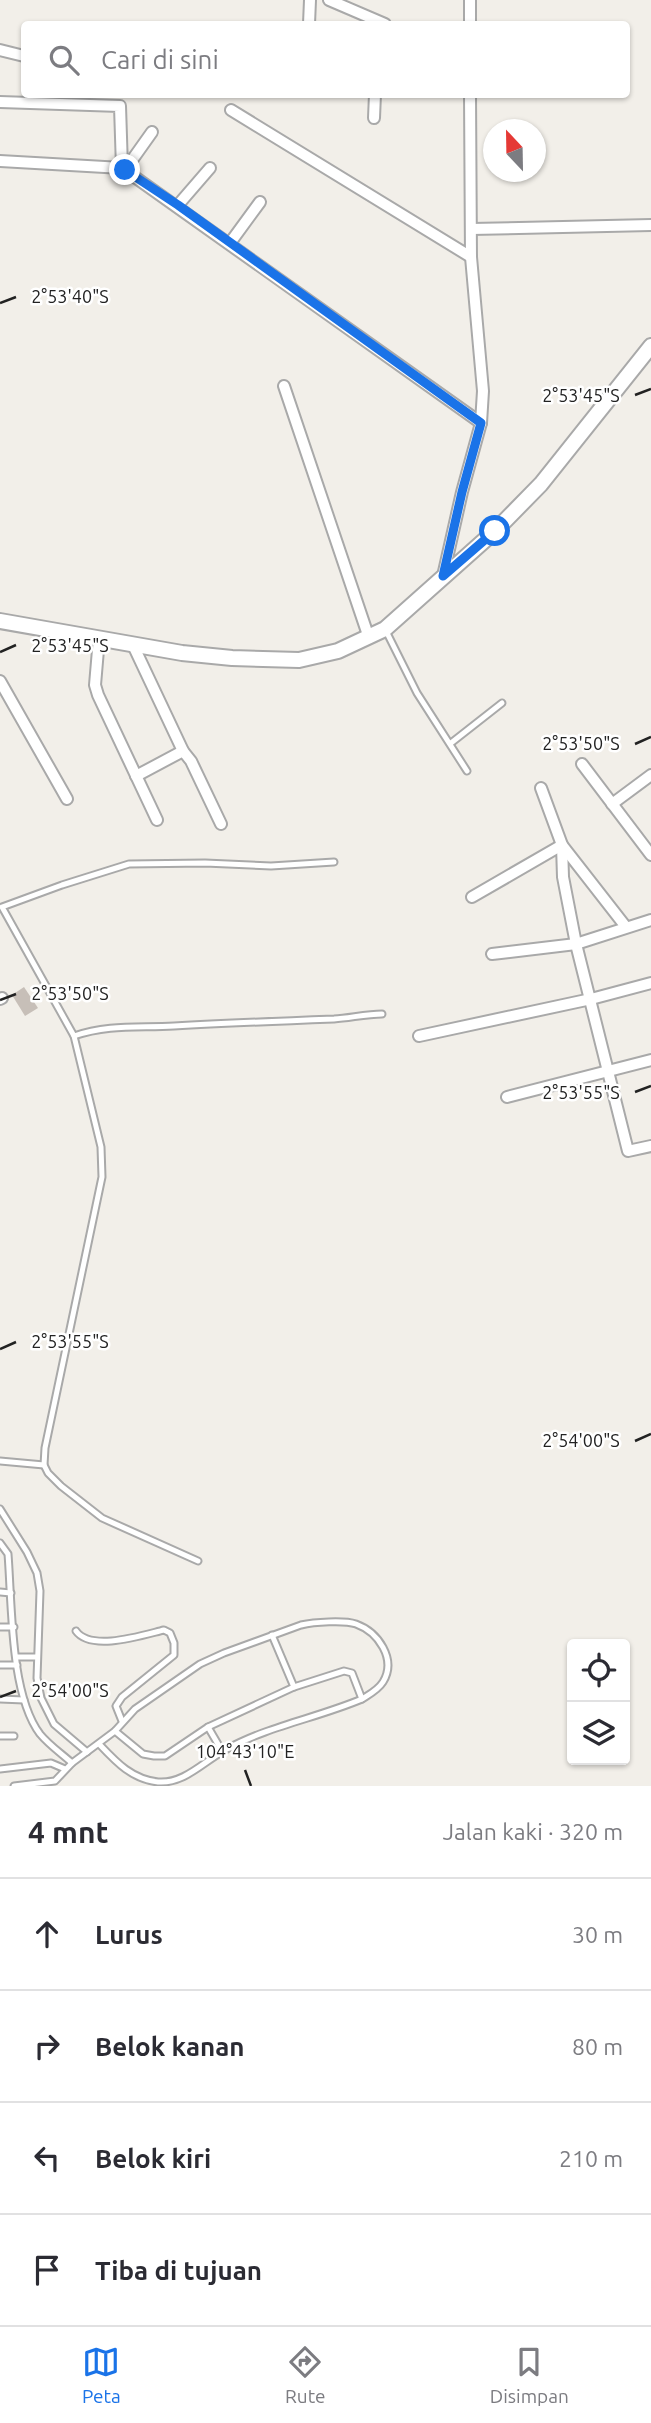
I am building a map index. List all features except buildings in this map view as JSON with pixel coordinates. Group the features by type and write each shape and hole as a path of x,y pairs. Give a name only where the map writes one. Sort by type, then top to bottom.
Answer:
{"street":[{"path":"309,21 310,0"},
{"path":"330,0 375,21"},
{"path":"470,0 470,21"},
{"path":"0,50 21,55"},
{"path":"373,118 375,98"},
{"path":"443,576 481,423 483,391 471,257 470,98"},
{"path":"0,102 34,99 120,106 124,169"},
{"path":"231,110 471,257"},
{"path":"124,169 152,132"},
{"path":"0,162 124,169 481,423"},
{"path":"178,205 211,168"},
{"path":"230,243 260,202"},
{"path":"471,229 651,225"},
{"path":"0,621 182,653 283,661 329,654 369,638 385,629 495,531 541,484 650,350"},
{"path":"284,386 369,638"},
{"path":"99,638 95,685 157,820"},
{"path":"132,645 221,824"},
{"path":"0,681 67,799"},
{"path":"136,776 183,751"},
{"path":"582,764 651,854"},
{"path":"612,804 651,775"},
{"path":"541,788 562,845 564,877 576,944 628,1151 651,1146"},
{"path":"472,897 562,845"},
{"path":"562,845 626,927"},
{"path":"492,954 576,944 651,920"},
{"path":"419,1037 651,983"},
{"path":"507,1097 651,1060"}],"lane":[{"path":"385,629 417,693 467,771"},
{"path":"451,743 502,703"},
{"path":"198,1561 102,1518 61,1486 44,1465 45,1448 102,1177 99,1135 74,1036 2,907 129,864 271,866 334,862"},
{"path":"74,1036 96,1029 123,1026 338,1019 382,1014"},
{"path":"0,1461 44,1465"},
{"path":"0,1509 37,1573 40,1591 37,1678 46,1713 54,1724 87,1752"},
{"path":"0,1543 8,1554 17,1657 24,1700 41,1735 72,1763"},
{"path":"0,1554 8,1554"},
{"path":"0,1592 11,1593"},
{"path":"14,1786 54,1781 72,1763 100,1745 135,1709 200,1664 272,1635 309,1623 358,1624 379,1638 387,1655 385,1680 362,1699 252,1736 171,1782 156,1782 136,1776 121,1767 100,1745"},
{"path":"0,1627 14,1627"},
{"path":"76,1631 85,1639 109,1640 135,1639 164,1630 170,1633 174,1643 174,1655 122,1697 117,1706 122,1721"},
{"path":"272,1635 294,1687"},
{"path":"17,1657 37,1657"},
{"path":"0,1665 18,1665"},
{"path":"115,1731 143,1754 165,1756 208,1727 294,1687 349,1671 355,1677 362,1699"},
{"path":"0,1699 24,1700"},
{"path":"208,1727 222,1751"},
{"path":"0,1736 14,1736"},
{"path":"0,1769 51,1763 65,1769"}],"route":[{"path":"125,170 178,205 481,423 443,576 495,531"}]}
